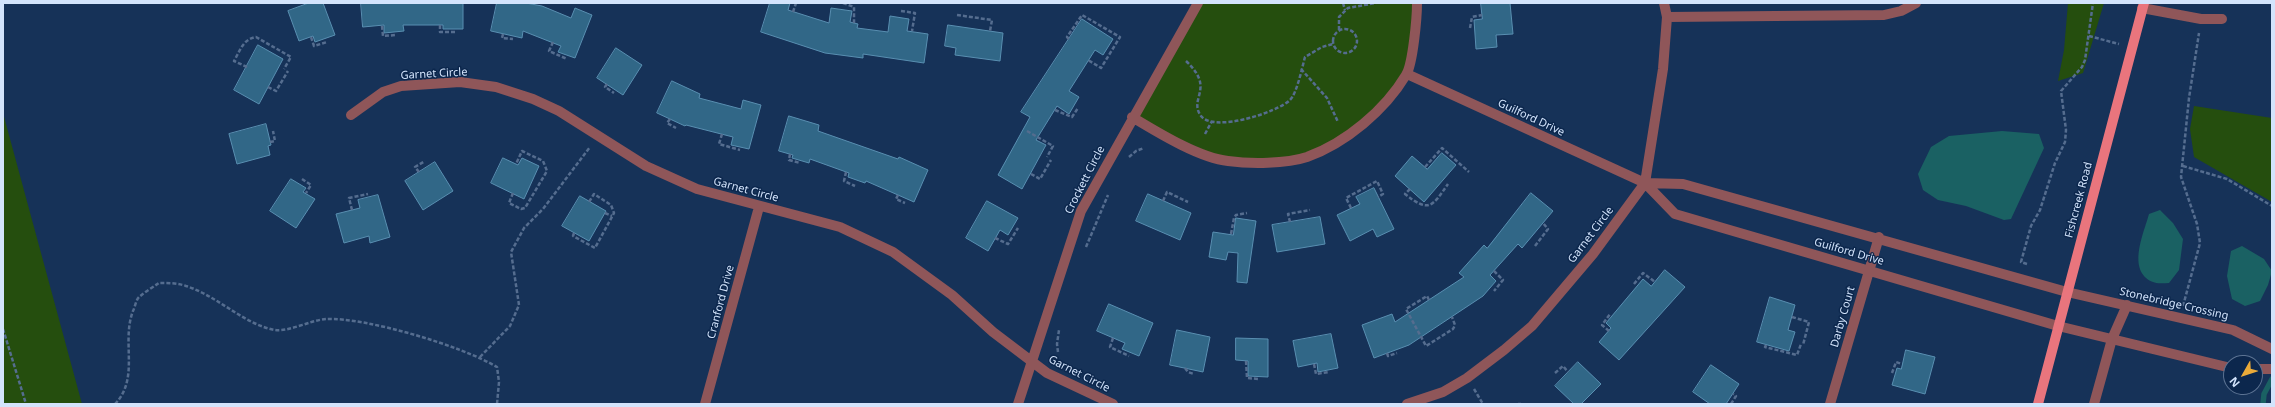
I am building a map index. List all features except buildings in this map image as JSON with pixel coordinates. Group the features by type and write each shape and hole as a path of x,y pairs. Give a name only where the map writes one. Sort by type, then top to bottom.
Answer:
{"main road":[{"name":"Fishcreek Road","path":"2038,404 2143,5"}],"street":[{"name":"Crockett Circle","path":"1018,404 1081,211 1132,117 1198,3"},
{"path":"1132,117 1171,140 1227,161 1265,163 1302,158 1340,141 1372,117 1407,74 1417,20 1417,3"},
{"name":"Garnet Circle","path":"1407,404 1443,392 1467,378 1504,350 1532,326 1593,254 1645,183 1663,69 1667,18 1664,3"},
{"path":"1667,18 1884,15 1901,11 1916,3"},
{"path":"2143,5 2201,19 2222,19"},
{"name":"Guilford Drive","path":"1407,74 1645,183 1675,214 2058,326"},
{"name":"Garnet Circle","path":"351,115 382,93 400,86 460,82 496,87 533,99 559,111 646,166 697,189 759,207 840,227 893,252 952,295 992,332 1047,373 1113,404"},
{"name":"Guilford Drive","path":"1645,183 1683,184 1879,237 2067,292"},
{"name":"Cranford Drive","path":"705,404 759,207"},
{"name":"Darby Court","path":"1830,404 1879,237"},
{"name":"Stonebridge Crossing","path":"2067,292 2233,330 2272,349"},
{"path":"2094,404 2112,339 2127,305"},
{"path":"2058,326 2223,366"}],"path":[{"path":"793,12 796,3"},
{"path":"843,3 854,7 854,23"},
{"path":"1343,3 1345,10"},
{"path":"1339,30 1347,29 1354,33 1358,40 1355,48 1349,53 1340,53 1333,44 1334,36 1339,30 1339,17 1345,10 1354,6 1376,3"},
{"path":"2031,266 2021,262 2031,226 2040,210 2055,163 2065,142 2066,130 2061,91 2082,68 2085,60 2093,3"},
{"path":"901,11 915,13 912,31"},
{"path":"1069,39 1067,37 1082,15 1120,37 1101,68 1088,60"},
{"path":"1470,28 1472,17 1482,15"},
{"path":"957,16 992,20 990,31"},
{"path":"440,25 440,32 456,32"},
{"path":"382,26 383,36 396,35"},
{"path":"2183,308 2200,243 2197,224 2181,177 2189,98 2199,31"},
{"path":"503,34 502,38 513,39"},
{"path":"2089,36 2120,45"},
{"path":"246,67 234,61 244,43 249,38 256,37 291,57 284,69"},
{"path":"311,37 314,46 327,42"},
{"path":"553,42 549,51 567,59"},
{"path":"1186,61 1196,71 1202,85 1199,111 1206,120 1212,122 1238,122 1285,104 1294,94 1305,57 1333,44"},
{"path":"1301,69 1327,98 1338,122"},
{"path":"268,87 276,91 288,71"},
{"path":"607,84 605,87 614,92"},
{"path":"1055,110 1072,117 1078,108"},
{"path":"670,119 667,123 676,128"},
{"path":"1205,134 1212,122"},
{"path":"1027,130 1053,146 1047,157"},
{"path":"270,142 275,141 273,131"},
{"path":"722,134 719,144 740,150"},
{"path":"480,357 510,326 519,305 511,252 524,228 551,198 598,136"},
{"path":"1126,161 1136,151 1144,148"},
{"path":"1425,167 1442,148 1469,172"},
{"path":"513,193 508,203 521,209 525,208 548,171 543,161 522,151 516,164"},
{"path":"790,154 789,160 800,163"},
{"path":"1031,174 1040,179 1051,160"},
{"path":"419,172 415,167 425,161"},
{"path":"2183,166 2227,179 2272,206"},
{"path":"846,172 844,181 854,186"},
{"path":"302,179 311,185 306,193"},
{"path":"1351,208 1346,198 1377,181 1383,194 1378,197"},
{"path":"1410,189 1405,194 1424,207 1430,206 1436,201 1448,184"},
{"path":"1084,252 1110,191"},
{"path":"1163,201 1168,192 1188,202"},
{"path":"352,210 349,198 368,194"},
{"path":"574,233 573,236 595,248 612,216 614,208 603,199 594,194 589,202"},
{"path":"898,195 896,199 905,204"},
{"path":"1290,222 1288,214 1310,210"},
{"path":"605,213 612,216"},
{"path":"1231,234 1236,215 1247,213"},
{"path":"1535,246 1548,229 1543,223"},
{"path":"995,238 1008,244 1018,228"},
{"path":"1494,271 1503,280 1494,291"},
{"path":"1634,284 1643,273 1654,282"},
{"path":"115,404 127,386 129,374 128,324 138,298 159,283 185,285 212,297 261,326 277,330 326,319 359,322 420,337 480,357 497,367 499,382 497,404"},
{"path":"1429,300 1427,296 1406,309 1426,346 1453,329 1455,325 1452,317"},
{"path":"1609,331 1602,325 1610,314"},
{"path":"1766,344 1765,347 1798,355 1809,322 1792,317"},
{"path":"1058,352 1057,344 1061,323"},
{"path":"3,329 26,404"},
{"path":"1113,338 1110,347 1129,356"},
{"path":"1387,353 1388,356 1397,353"},
{"path":"1246,361 1247,378 1259,379"},
{"path":"1892,373 1896,362 1902,364"},
{"path":"1314,364 1316,374 1329,372"},
{"path":"1555,373 1563,366 1568,372"},
{"path":"1186,368 1188,372 1194,374"},
{"path":"1731,404 1736,396 1733,394"}],"green space":[{"path":"1198,3 1417,3 1407,74 1372,117 1307,157 1227,161 1132,117"},
{"path":"2068,3 2104,3 2083,73 2058,81 2064,50"},
{"path":"2194,106 2272,118 2272,202 2194,157 2190,129"},
{"path":"3,113 82,404 3,404"}],"shaded area":[{"path":"2002,131 2039,134 2044,148 2011,219 2004,220 1966,206 1938,200 1923,190 1918,174 1931,147 1949,136"},
{"path":"2160,210 2173,223 2183,239 2179,270 2169,283 2155,283 2145,277 2140,269 2139,261 2141,241 2149,214"},
{"path":"2242,246 2264,259 2272,271 2268,285 2260,301 2245,306 2232,299 2227,276 2231,251"}],"waterway":[{"path":"2263,404 2264,394 2272,379"}]}
